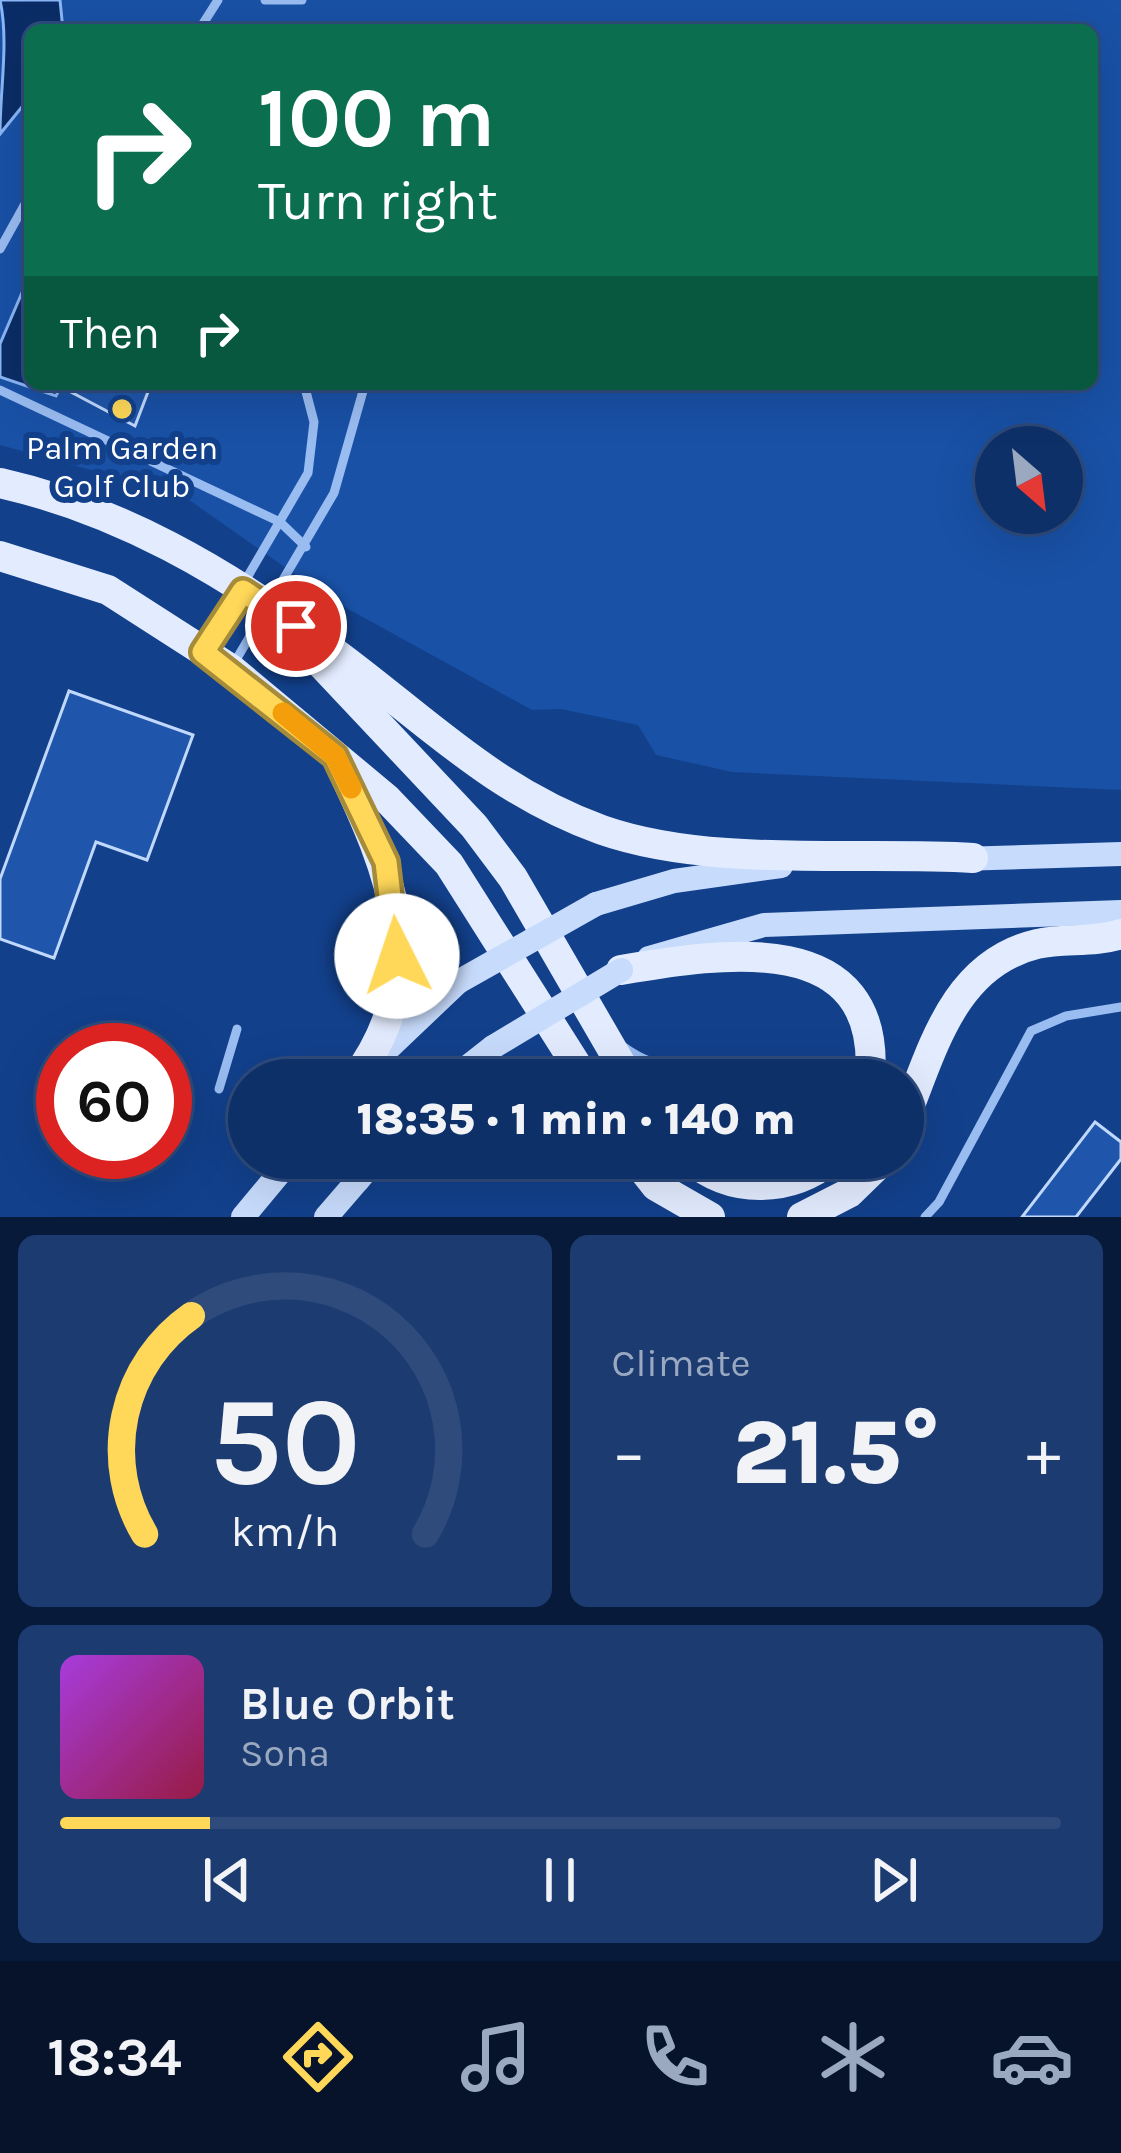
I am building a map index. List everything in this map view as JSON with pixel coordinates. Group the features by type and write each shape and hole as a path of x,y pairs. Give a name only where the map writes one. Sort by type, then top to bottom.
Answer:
{"main road":[{"path":"0,483 67,498 150,533 326,645 434,736 515,791 604,831 688,848 973,858"},
{"path":"0,556 108,590 230,669 387,799 449,864 573,1059"},
{"path":"255,598 473,826 513,878 617,1059"},
{"path":"335,756 386,862 398,928 396,984 367,1059"},
{"path":"924,1072 952,1005 975,976 1004,955 1039,943 1121,934"},
{"path":"621,970 746,955 808,965 833,977 855,1000 867,1027 869,1059"},
{"path":"650,1179 710,1217"},
{"path":"726,1179 744,1185 797,1179"},
{"path":"802,1217 850,1193 864,1179"}],"street":[{"path":"377,1059 458,982 596,904 674,880 751,869 1121,854"},
{"path":"477,1059 621,970 675,946 764,926 1121,912"},
{"path":"243,1217 275,1179"},
{"path":"326,1217 358,1180"}],"lane":[{"path":"265,0 302,0"},
{"path":"0,249 24,206"},
{"path":"0,390 280,522 306,547"},
{"path":"230,669 280,522 308,473 314,422 306,390"},
{"path":"203,652 306,547 334,493 363,390"},
{"path":"925,1217 939,1202 1031,1030 1066,1016 1121,1007"},
{"path":"219,1089 237,1029"},
{"path":"601,1030 641,1059"}],"shaded area":[{"name":"Palm Garden Golf Club","path":"0,0 1121,0 1121,790 732,772 656,755 638,725 561,709 532,710 330,599 182,495 0,445"},
{"path":"0,0 60,0 62,24 24,24 24,104 0,134 4,49"},
{"path":"24,288 24,385 0,377 0,344"}],"building":[{"name":"Palm Garden Golf Club","path":"72,390 149,390 135,426"},
{"path":"69,691 193,735 147,860 96,842 54,958 0,939 0,879"},
{"path":"1095,1122 1121,1142 1121,1159 1076,1217 1022,1217"}],"slow traffic":[{"path":"283,713 335,756 351,788"}],"place":[{"name":"Palm Garden Golf Club","path":"122,409"}],"route":[{"path":"296,626 243,591 203,652 335,756 386,862 398,928 397,956"}]}
